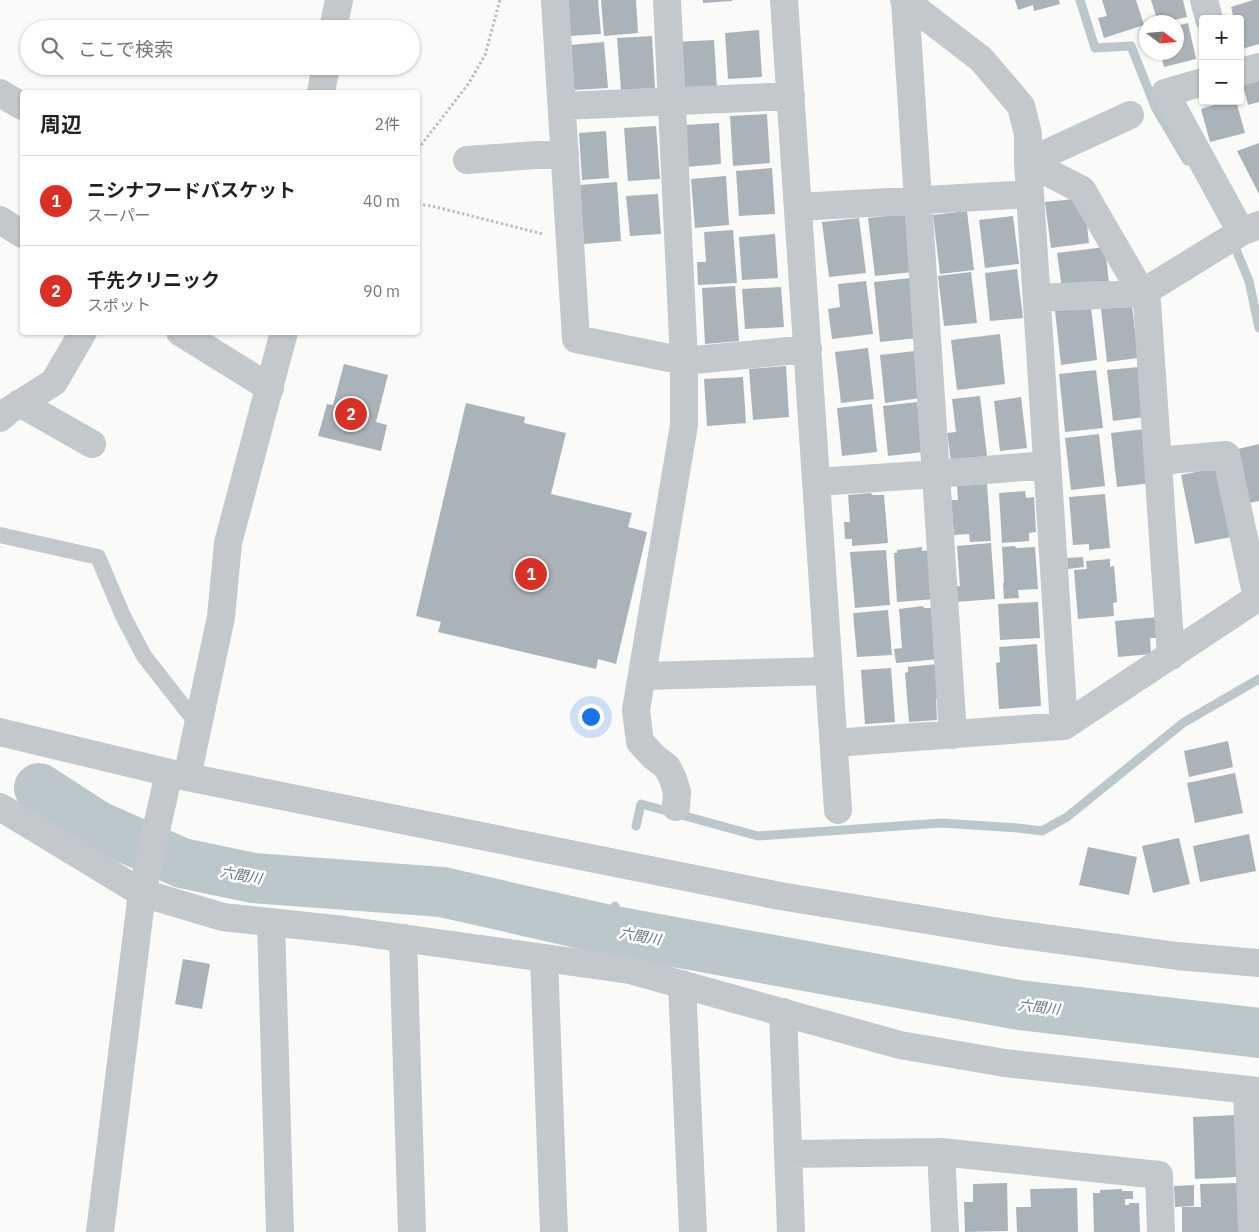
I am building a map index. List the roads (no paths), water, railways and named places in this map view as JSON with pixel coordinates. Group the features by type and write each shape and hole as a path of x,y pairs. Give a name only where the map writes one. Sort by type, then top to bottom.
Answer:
{"street":[{"path":"335,20 339,0"},
{"path":"555,0 576,339 684,361 808,349"},
{"path":"667,0 684,361 684,425 636,710 640,742 667,767 677,792 676,807"},
{"path":"784,0 838,810"},
{"path":"904,0 981,59 1021,106 1028,134 1028,162 1064,726"},
{"path":"904,0 953,734"},
{"path":"1204,0 1208,15"},
{"path":"1244,71 1259,67"},
{"path":"322,90 325,75"},
{"path":"1037,298 1142,293 1240,234 1165,93 1199,83"},
{"path":"0,93 20,105"},
{"path":"562,106 791,96"},
{"path":"1028,162 1130,115"},
{"path":"468,160 564,153"},
{"path":"1028,162 1082,190 1147,302 1170,656"},
{"path":"798,207 1030,194"},
{"path":"0,220 20,233"},
{"path":"10,411 54,382 81,335"},
{"path":"185,335 270,388"},
{"path":"100,1232 144,884 157,827 198,725 221,618 228,542 283,335"},
{"path":"10,411 92,444"},
{"path":"834,743 1064,726 1258,598 1226,455 1158,461"},
{"path":"816,482 1047,465"},
{"path":"642,676 829,671"},
{"path":"0,732 178,775 780,896 1000,932 1177,956 1259,962"},
{"path":"0,807 144,884 223,917 344,930 630,970 900,1045 1005,1063 1253,1090 1252,1232"},
{"path":"271,922 280,1232"},
{"path":"404,938 412,1232"},
{"path":"544,958 554,1232"},
{"path":"682,984 693,1232"},
{"path":"783,1012 791,1232"},
{"path":"788,1154 941,1152 1159,1175 1161,1232"},
{"path":"941,1152 945,1232"}],"lane":[{"path":"0,535 98,557 123,616 144,656 198,725"}],"waterway":[{"path":"1080,0 1095,48 1131,46 1156,109 1187,161"},
{"path":"1232,240 1249,281 1259,328"},
{"path":"636,826 641,804 758,836 941,823 1042,831 1067,817 1183,723 1259,679"},
{"name":"六間川","path":"39,788 96,825 182,863 253,878 442,892 609,930 1019,1005 1259,1033"},
{"path":"609,930 615,906"}],"place":[{"name":"千先クリニック","path":"351,414"},
{"name":"ニシナフードバスケット","path":"531,574"}]}
